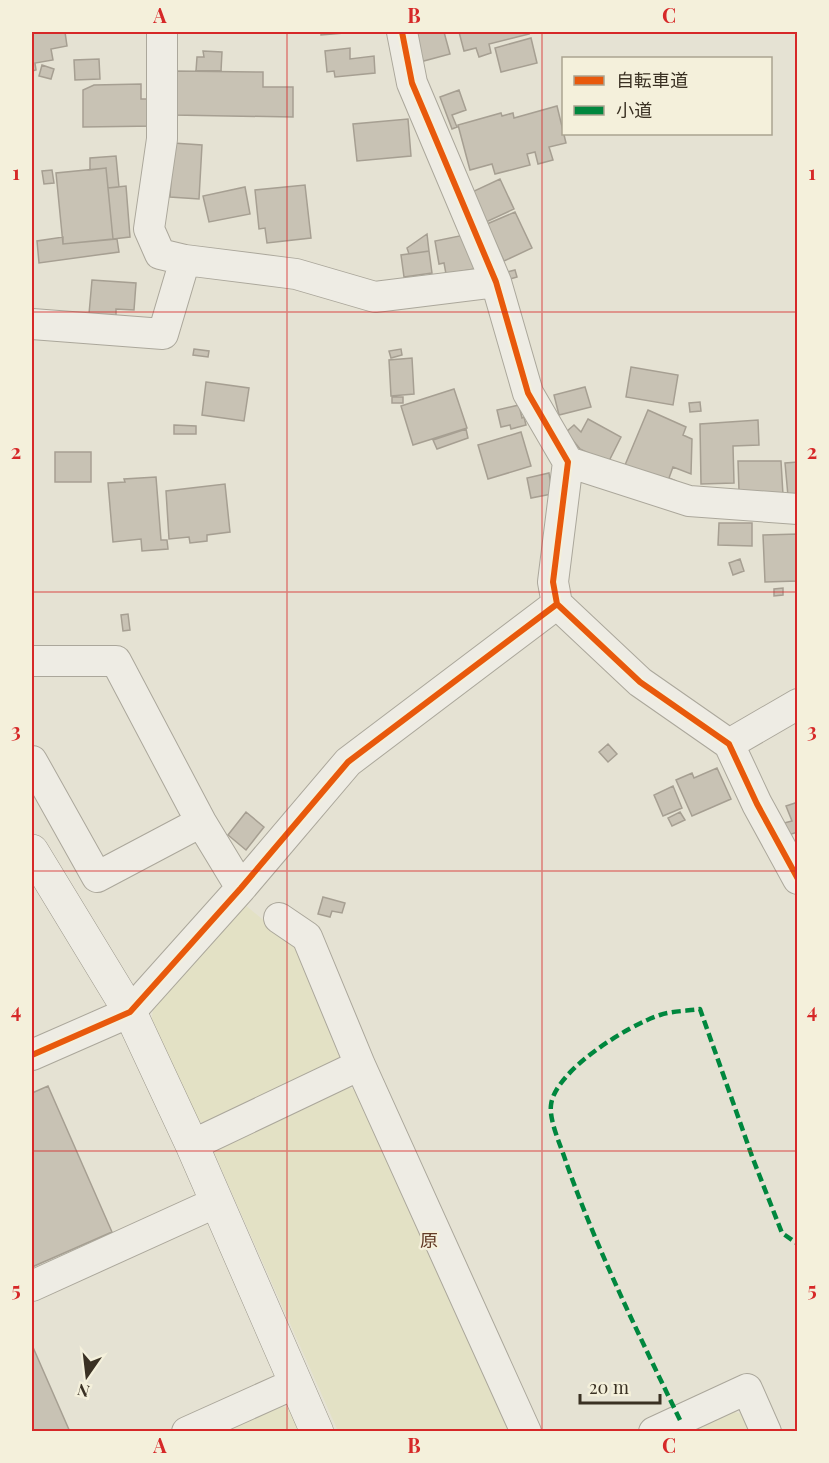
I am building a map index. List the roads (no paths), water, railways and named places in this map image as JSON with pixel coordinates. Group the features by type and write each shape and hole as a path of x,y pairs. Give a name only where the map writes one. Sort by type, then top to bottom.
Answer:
{"street":[{"path":"162,32 162,139 149,229 160,254 185,260 296,274 375,297 496,282"},
{"path":"402,32 412,83 496,282 528,393 568,462 553,582 557,604 640,682 729,744 798,879"},
{"path":"32,324 163,334 185,260"},
{"path":"568,462 689,501 798,509"},
{"path":"32,1055 130,1012 241,888 348,762 557,604"},
{"path":"32,661 116,661 201,822 241,888"},
{"path":"729,744 798,704"},
{"path":"32,761 98,877 201,822"},
{"path":"32,851 130,1012 192,1145 317,1431"},
{"path":"279,918 308,937 360,1065 526,1431"},
{"path":"192,1145 360,1065"},
{"path":"32,1286 217,1202"},
{"path":"187,1431 296,1383"},
{"path":"654,1431 747,1389 766,1431"}],"district":[{"name":"原","path":"429,1240"}]}
